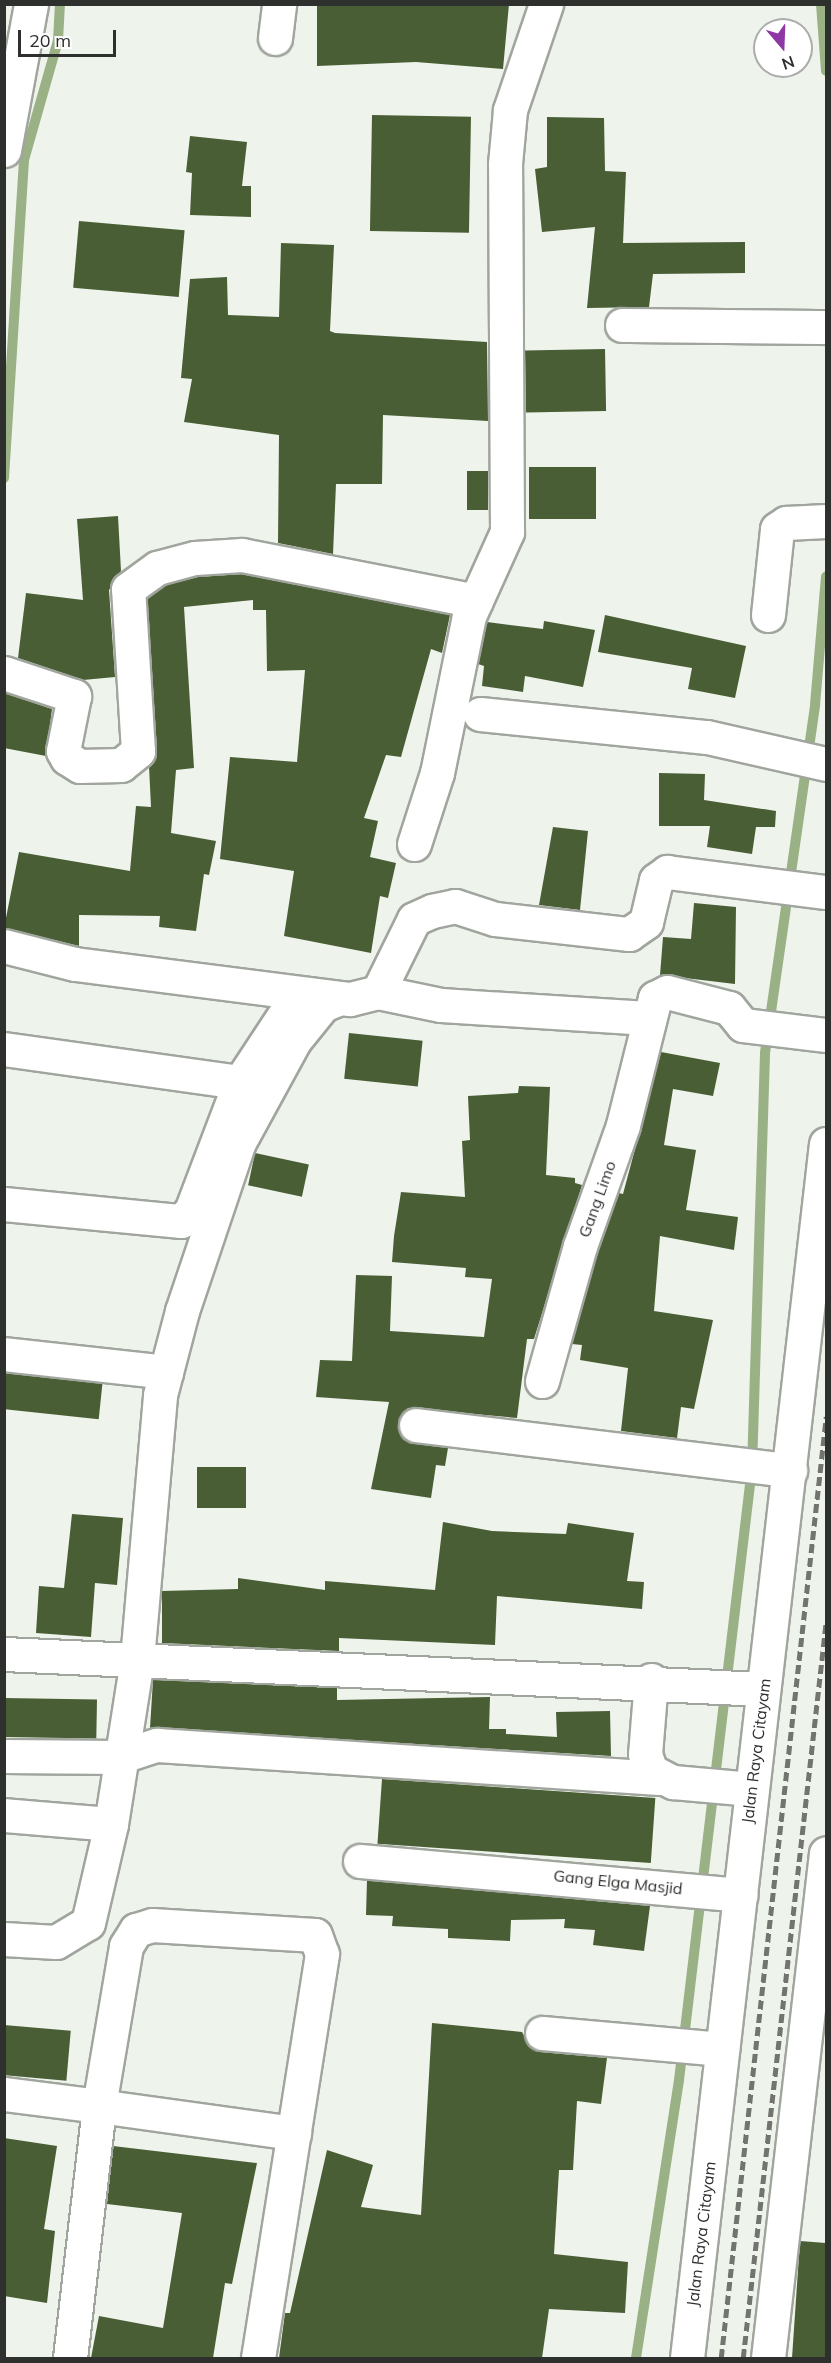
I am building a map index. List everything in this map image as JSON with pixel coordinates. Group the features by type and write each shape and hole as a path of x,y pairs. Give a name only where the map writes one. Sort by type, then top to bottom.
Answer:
{"street":[{"path":"4,150 31,4"},
{"path":"274,38 279,4"},
{"path":"414,844 437,773 457,659 476,602 498,560 511,506 505,164 510,110 546,4"},
{"path":"622,325 815,325"},
{"path":"768,615 777,529 816,521"},
{"path":"4,673 74,696 63,751 67,758 80,766 121,765 138,751 128,589 157,568 195,558 242,555 476,602"},
{"path":"480,714 707,737 779,757 826,764"},
{"path":"4,946 75,964 298,994 367,998 378,992 414,919 432,911 455,906 495,919 629,934 646,922 660,874 824,892"},
{"path":"378,992 441,1005 648,1018"},
{"name":"Gang Limo","path":"542,1381 580,1246 623,1125 648,1018 655,998 667,992 729,1008 743,1025 826,1035"},
{"path":"4,1204 182,1221 191,1211 240,1082 298,994"},
{"path":"4,1939 56,1942 88,1923 111,1824 119,1757 136,1659 151,1543 153,1447 166,1372 206,1229 238,1142 294,1041 323,1005 340,998"},
{"path":"4,1049 240,1082"},
{"name":"Jalan Raya Citayam","path":"687,2358 707,2048 722,1893 744,1789 751,1689 774,1468 826,1144"},
{"path":"4,1354 166,1372"},
{"path":"416,1425 774,1468"},
{"path":"4,1654 662,1681 751,1689"},
{"path":"662,1681 645,1754 674,1781"},
{"path":"4,1756 119,1757 158,1745 674,1781 744,1789"},
{"path":"4,1815 111,1824"},
{"path":"768,2358 826,1853"},
{"name":"Gang Elga Masjid","path":"360,1861 496,1871 722,1893"},
{"path":"70,2358 99,2106 126,1946 136,1930 152,1925 315,1935 322,1954 258,2358"},
{"path":"542,2033 707,2048"},
{"path":"4,2094 294,2133"}],"building":[{"path":"317,4 509,4 503,69 416,62 317,66"},
{"path":"372,115 471,117 469,233 370,231"},
{"path":"547,117 604,118 605,171 626,172 623,243 745,242 745,273 653,274 649,307 587,308 595,227 542,232 535,169 547,167"},
{"path":"190,136 247,142 242,186 251,186 251,217 190,215 192,173 186,172"},
{"path":"79,221 185,230 179,297 73,288"},
{"path":"281,243 334,245 330,331 487,342 488,421 383,415 382,484 336,484 333,554 278,543 279,435 184,422 192,379 181,378 190,279 227,277 228,315 279,317"},
{"path":"605,349 606,411 526,412 525,350"},
{"path":"529,467 596,467 596,519 529,519"},
{"path":"467,471 488,471 488,510 467,510"},
{"path":"118,516 121,571 109,590 115,677 83,680 18,658 26,593 83,600 77,519"},
{"path":"241,574 450,615 442,653 431,649 401,757 386,755 364,818 378,821 370,857 396,863 388,898 380,896 371,953 284,936 294,871 220,859 230,757 297,762 305,670 267,671 266,610 253,610 253,600 184,607 194,768 176,770 171,833 216,841 209,875 204,874 196,931 159,927 160,916 79,915 79,946 4,928 19,852 130,871 136,806 151,807 149,766 157,750 147,598 165,585 198,577"},
{"path":"605,615 746,646 735,698 688,689 692,668 598,652"},
{"path":"544,621 595,630 583,687 525,676 523,692 482,686 484,666 478,664 487,622 543,629"},
{"path":"4,693 52,709 46,756 4,748"},
{"path":"659,773 705,774 704,800 776,811 775,827 756,827 752,854 707,847 710,826 659,826"},
{"path":"553,827 588,831 580,910 539,905"},
{"path":"694,903 736,907 735,984 660,975 663,937 691,939"},
{"path":"349,1033 423,1041 418,1086 344,1079"},
{"path":"661,1052 720,1063 713,1096 673,1089 664,1145 696,1150 686,1210 738,1217 734,1250 660,1236 654,1311 713,1320 694,1409 681,1407 677,1438 621,1431 628,1368 580,1360 582,1345 572,1344 598,1252 619,1193 623,1194"},
{"path":"519,1086 550,1087 546,1175 575,1178 575,1183 582,1185 534,1339 527,1339 517,1418 408,1408 398,1422 404,1440 448,1448 445,1466 436,1465 431,1498 371,1489 389,1402 316,1397 320,1360 352,1361 356,1275 392,1276 390,1331 484,1337 492,1279 465,1277 466,1268 392,1262 394,1236 401,1192 465,1197 462,1141 470,1140 468,1096 518,1093"},
{"path":"255,1153 309,1164 302,1197 248,1185"},
{"path":"4,1373 102,1383 99,1419 4,1409"},
{"path":"197,1467 246,1467 246,1508 197,1508"},
{"path":"72,1514 123,1518 117,1585 95,1583 91,1637 36,1633 39,1586 64,1588"},
{"path":"443,1522 492,1531 566,1534 568,1523 634,1533 627,1581 644,1582 642,1609 497,1596 495,1645 339,1638 339,1651 162,1643 162,1591 238,1589 238,1578 325,1590 325,1581 435,1590"},
{"path":"153,1680 337,1688 337,1700 490,1697 489,1729 506,1729 506,1734 557,1737 556,1712 610,1711 611,1756 150,1728"},
{"path":"4,1698 97,1700 96,1739 4,1737"},
{"path":"382,1779 655,1798 651,1863 377,1844"},
{"path":"367,1880 650,1906 644,1951 593,1945 595,1930 564,1928 565,1919 511,1920 510,1941 448,1938 448,1929 392,1926 393,1916 366,1915"},
{"path":"432,2023 522,2032 531,2048 540,2052 607,2058 601,2104 577,2101 573,2170 559,2170 554,2254 628,2262 625,2313 549,2309 542,2358 279,2358 285,2313 290,2313 327,2150 373,2165 361,2207 421,2215"},
{"path":"4,2025 71,2031 66,2081 4,2075"},
{"path":"4,2138 57,2146 44,2229 55,2231 47,2303 4,2296"},
{"path":"113,2146 257,2163 232,2284 225,2283 213,2358 91,2358 99,2316 163,2328 182,2213 107,2204"},
{"path":"800,2241 826,2243 826,2358 792,2358"}],"waterway":[{"path":"4,478 24,160 58,41 60,4"},
{"path":"821,4 826,71"},
{"path":"636,2358 679,2080 752,1468 765,1053 815,705 826,576"}],"railway":[{"path":"721,2358 826,1417"},
{"path":"743,2358 826,1622"}]}
